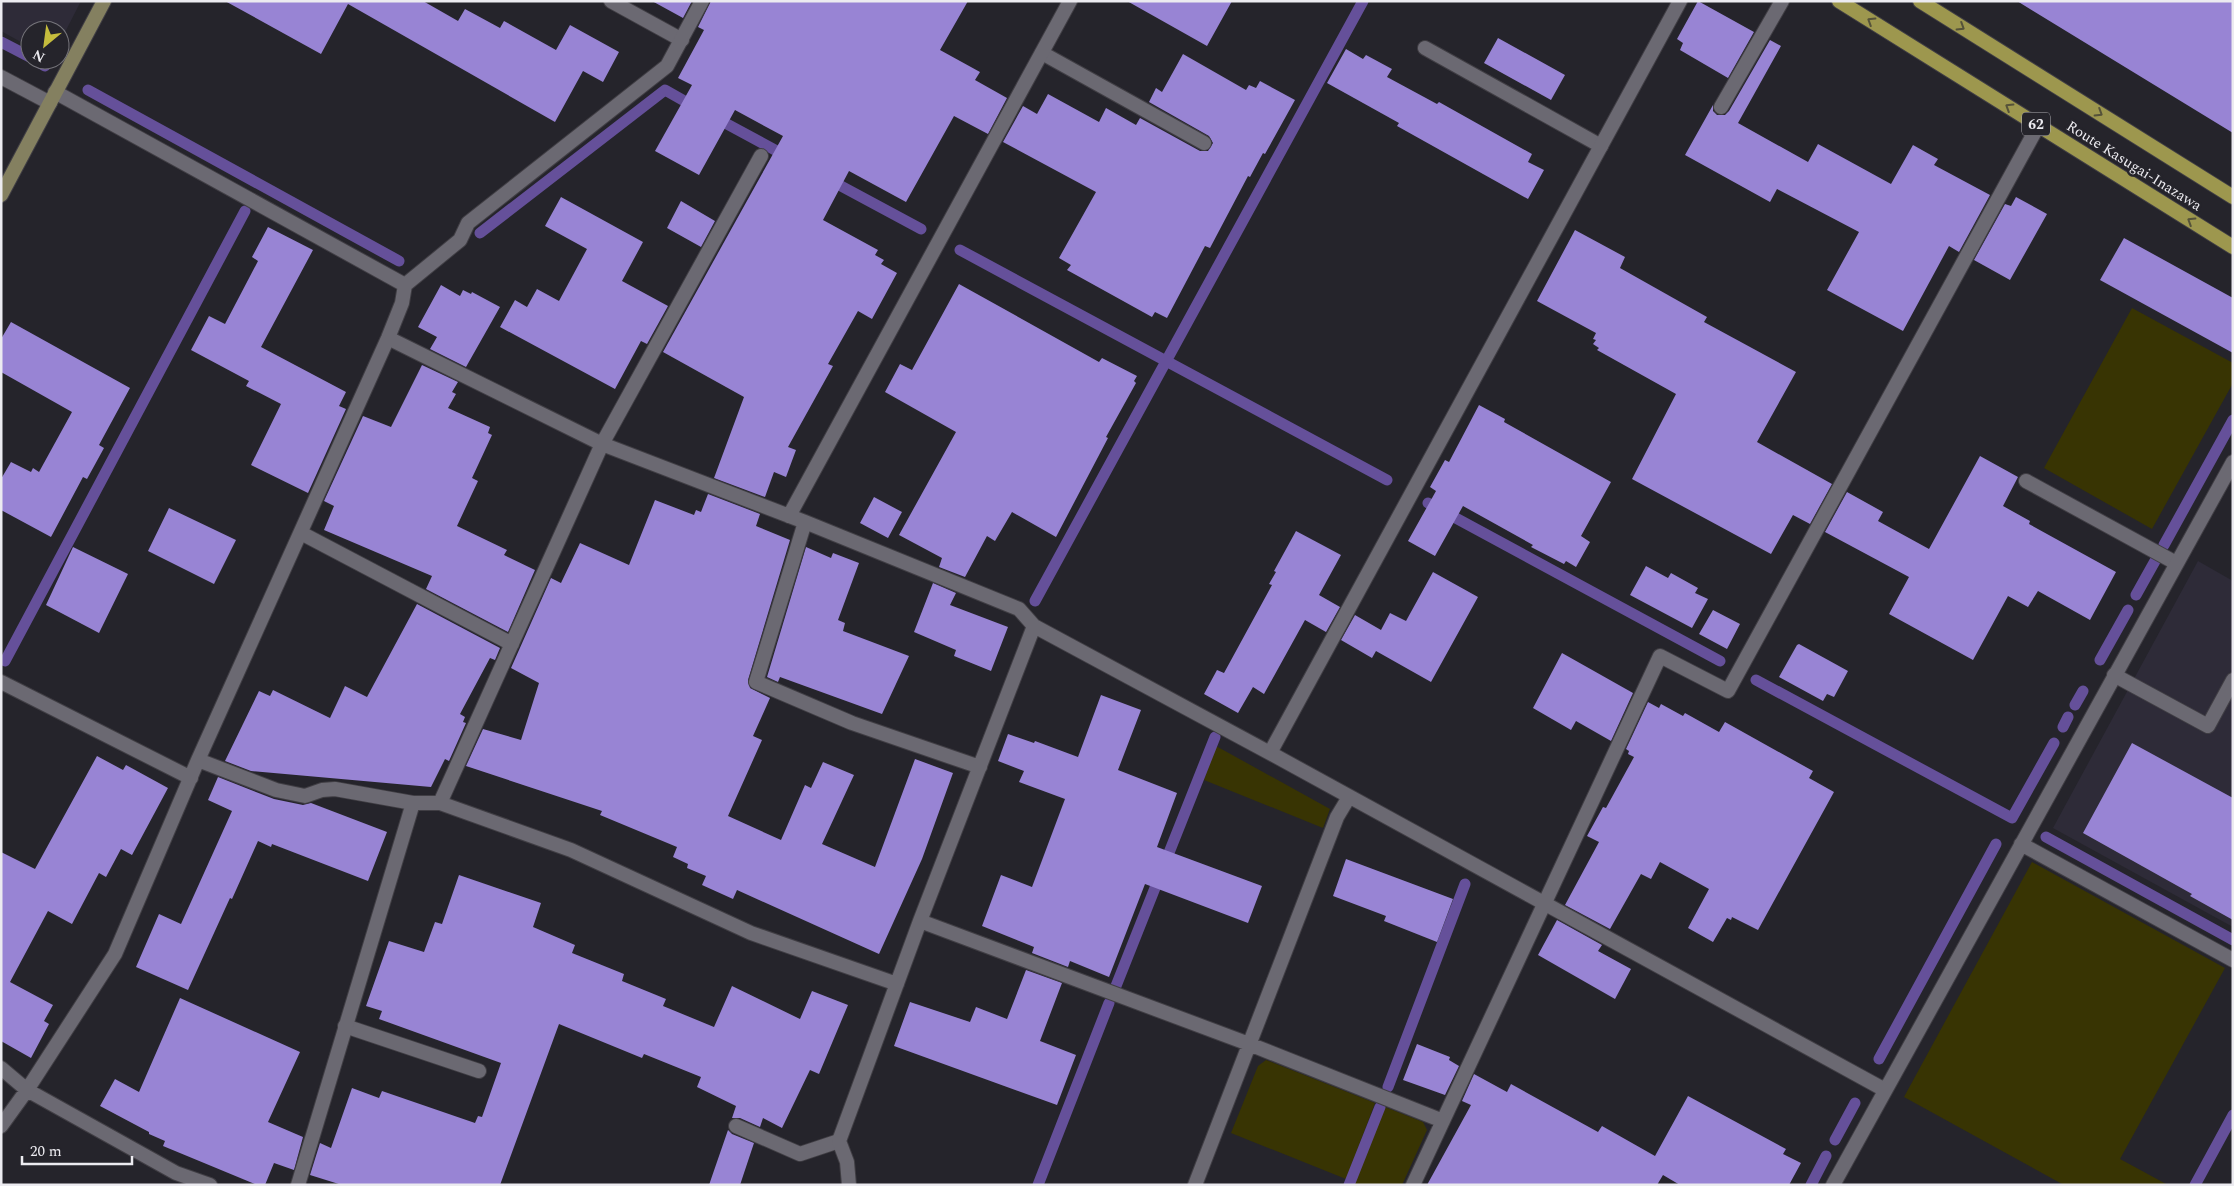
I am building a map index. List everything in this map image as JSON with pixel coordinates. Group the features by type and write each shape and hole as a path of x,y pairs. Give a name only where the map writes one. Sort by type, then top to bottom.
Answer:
{"main road":[{"path":"1,195 104,1"},
{"name":"Route Kasugai-Inazawa","path":"1839,1 2233,247"},
{"name":"Route Kasugai-Inazawa","path":"1920,1 2233,197"}],"street":[{"path":"611,1 682,40"},
{"path":"1,1126 27,1090 115,954 198,760 388,338 402,303 405,284 460,240 468,223 667,66 702,1"},
{"path":"789,516 1070,1"},
{"path":"1270,753 1680,1"},
{"path":"1721,107 1782,1"},
{"path":"1425,48 1601,146"},
{"path":"1042,53 1204,142"},
{"path":"1,77 52,98 405,284"},
{"path":"1414,1185 1660,656 1728,692 2038,126"},
{"path":"440,803 602,444 761,156"},
{"path":"388,338 602,444 805,522 1019,608 1034,626 1885,1090"},
{"path":"1833,1185 2233,462"},
{"path":"2026,481 2176,563"},
{"path":"805,522 756,682 852,723 980,767"},
{"path":"301,533 512,644"},
{"path":"849,1185 847,1162 839,1141 920,921 1034,626"},
{"path":"2114,675 2208,726 2233,680"},
{"path":"1,682 191,778"},
{"path":"198,760 276,790 305,796 322,790 335,789 413,803 440,803 571,850 751,933 897,984"},
{"path":"1195,1185 1337,818 1349,797"},
{"path":"298,1185 413,803"},
{"path":"2021,844 2233,960"},
{"path":"920,921 1249,1044 1443,1121"},
{"path":"345,1026 479,1071"},
{"path":"1,1068 27,1090 176,1173 210,1185"},
{"path":"736,1126 800,1154 839,1141"}],"shaded area":[{"path":"1,1 81,1 70,22 70,20 20,20 20,41 1,31"},
{"path":"2132,308 2233,363 2233,383 2152,529 2044,468"},
{"path":"2198,561 2233,581 2233,927 2053,828"},
{"path":"1216,746 1330,809 1323,828 1204,780"},
{"path":"2032,862 2225,968 2120,1159 2168,1185 2064,1185 1904,1097"},
{"path":"1266,1060 1375,1103 1346,1179 1231,1133 1258,1066"},
{"path":"1385,1107 1423,1122 1427,1130 1402,1185 1354,1185"}],"building":[{"path":"225,1 423,1 458,21 465,9 500,28 504,21 556,50 570,25 619,52 603,82 583,71 555,122 348,4 321,54"},
{"path":"652,1 692,1 683,18"},
{"path":"711,1 968,1 940,50 980,72 975,80 1007,98 988,134 954,116 906,202 849,171 823,220 878,250 875,255 884,260 881,264 897,273 872,319 858,311 828,364 833,366 788,447 796,450 786,477 774,472 765,497 714,478 744,397 663,352 783,136 735,110 699,175 655,151 692,85 678,78 704,30 698,27"},
{"path":"1127,1 1232,1 1207,46"},
{"path":"1698,1 1754,32 1728,78 1680,50 1683,43 1677,39"},
{"path":"2017,1 2233,1 2233,133"},
{"path":"1498,38 1565,75 1551,100 1484,63"},
{"path":"1770,40 1781,46 1738,123 1808,162 1818,144 1891,184 1913,145 1938,159 1934,165 1990,195 1959,252 1949,246 1903,331 1827,290 1859,232 1777,189 1770,202 1685,155 1713,105 1713,111 1717,115 1725,115 1729,111"},
{"path":"1346,49 1363,59 1366,55 1392,69 1387,77 1437,104 1439,102 1532,154 1528,162 1544,170 1528,199 1397,126 1399,123 1327,83"},
{"path":"1183,54 1246,90 1249,85 1256,88 1260,81 1295,100 1265,154 1263,153 1250,177 1248,176 1210,248 1205,246 1167,318 1155,312 1152,317 1067,270 1071,265 1059,258 1096,192 1003,142 1023,106 1037,114 1048,94 1099,122 1106,108 1136,125 1140,118 1200,151 1208,151 1213,143 1209,136 1149,102 1156,88 1162,92"},
{"path":"561,197 643,242 622,281 668,306 647,344 641,341 615,389 500,327 515,300 527,307 537,289 559,301 587,249 545,226"},
{"path":"2016,197 2047,214 2010,280 1974,260 2005,204 2011,206"},
{"path":"681,201 715,221 701,247 667,228"},
{"path":"268,227 313,250 261,347 346,392 339,406 346,409 308,493 251,465 281,404 246,386 249,381 191,350 209,316 225,324 258,261 252,257"},
{"path":"1575,230 1625,257 1620,268 1707,317 1704,322 1796,372 1757,442 1832,484 1810,524 1793,515 1771,554 1632,479 1676,394 1597,350 1599,348 1593,344 1596,340 1593,339 1596,333 1537,301"},
{"path":"2124,238 2233,298 2233,353 2100,280"},
{"path":"959,284 1099,362 1102,358 1137,376 1134,381 1136,383 1106,437 1108,438 1056,537 1012,512 995,541 987,536 965,577 939,567 942,558 899,535 956,432 885,392 900,364 912,370"},
{"path":"441,285 460,296 463,290 471,294 472,292 500,307 466,367 430,349 437,337 418,327"},
{"path":"11,322 130,388 99,445 104,448 87,479 83,477 51,537 1,510 1,479 11,462 31,472 33,468 39,472 72,412 1,372 1,339"},
{"path":"422,365 458,382 452,392 456,394 448,408 490,427 488,433 492,435 472,478 478,481 457,526 507,550 504,555 535,570 508,632 426,589 432,576 324,530 334,506 324,501 363,416 391,427"},
{"path":"1479,405 1505,419 1504,422 1611,482 1581,536 1590,542 1576,567 1566,561 1564,564 1531,547 1533,545 1463,506 1435,556 1408,541 1436,491 1430,487 1445,460 1449,462"},
{"path":"1980,456 2018,477 2003,506 2030,521 2029,524 2116,572 2090,620 2038,591 2028,607 2008,596 1973,660 1889,614 1909,577 1825,532 1847,492 1883,512 1878,521 1929,549"},
{"path":"708,494 760,514 756,526 790,540 748,680 750,688 770,698 753,736 762,740 728,816 781,840 805,785 811,788 823,762 854,775 822,844 875,867 915,759 953,773 922,859 879,954 737,890 733,899 702,885 706,876 687,868 688,864 673,857 677,847 600,815 602,811 466,766 483,729 521,740 539,683 511,668 551,578 561,583 580,543 629,565 655,500 694,515 696,510 701,512"},
{"path":"874,497 902,512 888,538 860,523"},
{"path":"169,508 236,540 214,584 148,551"},
{"path":"1296,531 1341,555 1319,595 1340,607 1326,632 1305,620 1264,694 1253,687 1238,713 1204,694 1217,670 1224,673 1272,585 1269,584 1276,572 1274,571"},
{"path":"73,547 128,574 99,633 46,605"},
{"path":"806,547 831,558 833,553 859,563 838,620 845,623 843,631 909,656 882,714 780,677 778,682 767,677"},
{"path":"1646,566 1668,578 1671,573 1698,588 1695,593 1708,599 1692,628 1630,595"},
{"path":"1433,572 1478,597 1431,682 1376,651 1372,658 1341,640 1355,615 1381,630 1390,613 1406,621"},
{"path":"933,583 956,593 950,605 1008,627 991,671 954,656 956,650 914,632"},
{"path":"417,604 500,648 495,660 490,658 460,714 465,717 463,722 466,723 449,761 445,759 431,787 251,771 225,761 259,691 270,696 273,690 330,718 345,686 367,697"},
{"path":"1713,610 1740,624 1727,649 1699,634"},
{"path":"1799,644 1848,671 1834,697 1827,694 1823,701 1779,677"},
{"path":"1562,653 1633,693 1611,741 1576,721 1571,730 1533,708"},
{"path":"1101,695 1141,710 1118,770 1177,793 1157,847 1262,886 1248,923 1145,884 1109,977 1070,961 1068,967 1032,953 1034,947 982,926 1001,875 1032,887 1065,799 1019,782 1024,771 998,761 1008,734 1034,743 1035,741 1078,757"},
{"path":"1648,702 1659,708 1661,704 1683,716 1685,713 1719,732 1725,722 1813,771 1809,778 1834,792 1758,930 1732,917 1731,920 1727,918 1713,942 1688,928 1709,889 1660,862 1651,879 1641,874 1610,929 1565,905 1599,842 1587,836 1603,807 1606,808 1634,757 1628,754 1629,751 1626,749"},
{"path":"2132,743 2233,798 2233,920 2190,896 2192,894 2083,833"},
{"path":"97,756 123,770 126,765 168,788 132,855 121,849 106,877 99,873 72,924 48,911 10,982 53,1005 44,1021 49,1024 31,1058 1,1041 1,852 35,869"},
{"path":"218,777 274,799 303,805 311,803 387,832 368,881 272,844 271,847 258,841 188,990 136,967 159,914 181,924 232,811 208,800"},
{"path":"1346,859 1453,899 1437,942 1384,921 1386,916 1333,896"},
{"path":"459,875 541,903 533,927 575,945 572,953 624,974 622,981 666,999 663,1006 714,1027 732,986 800,1019 812,991 848,1005 819,1074 810,1070 782,1128 763,1118 760,1127 740,1118 732,1118 736,1106 697,1087 701,1077 644,1054 642,1058 559,1024 500,1185 342,1185 310,1175 320,1143 331,1148 352,1088 379,1098 382,1091 475,1123 478,1116 482,1117 501,1063 379,1019 382,1011 366,1006 389,941 424,952 435,922 442,924"},
{"path":"1557,920 1602,945 1598,951 1631,969 1615,999 1538,955"},
{"path":"1026,970 1062,983 1040,1041 1076,1055 1057,1105 894,1046 910,1002 970,1022 976,1007 1007,1019"},
{"path":"180,998 300,1052 268,1122 303,1137 294,1170 274,1163 265,1185 257,1185 163,1146 165,1141 100,1106 115,1079 139,1092"},
{"path":"1417,1044 1450,1057 1449,1060 1459,1066 1445,1095 1403,1080"},
{"path":"1474,1074 1507,1092 1511,1084 1598,1132 1602,1126 1655,1156 1688,1096 1786,1149 1783,1154 1801,1163 1789,1185 1680,1185 1663,1175 1657,1185 1427,1185 1471,1105 1462,1101"},
{"path":"728,1130 732,1134 754,1143 740,1185 709,1185"}],"waterway":[{"path":"1035,601 1363,1"},
{"path":"1,42 20,52"},
{"path":"88,90 399,261"},
{"path":"480,233 665,90 695,107"},
{"path":"714,117 788,157"},
{"path":"828,179 921,229"},
{"path":"5,661 245,211"},
{"path":"960,250 1387,480"},
{"path":"2164,545 2233,420"},
{"path":"1428,503 1720,661"},
{"path":"2136,595 2155,561"},
{"path":"2100,660 2128,610"},
{"path":"1756,680 2012,818 2054,743"},
{"path":"2075,705 2083,691"},
{"path":"2063,727 2068,717"},
{"path":"1116,986 1215,737"},
{"path":"2046,837 2233,940"},
{"path":"1879,1059 1996,844"},
{"path":"1388,1087 1465,884"},
{"path":"1038,1185 1109,1003"},
{"path":"1835,1140 1855,1103"},
{"path":"1349,1185 1380,1107"},
{"path":"2195,1185 2233,1115"},
{"path":"1811,1185 1826,1156"}]}
